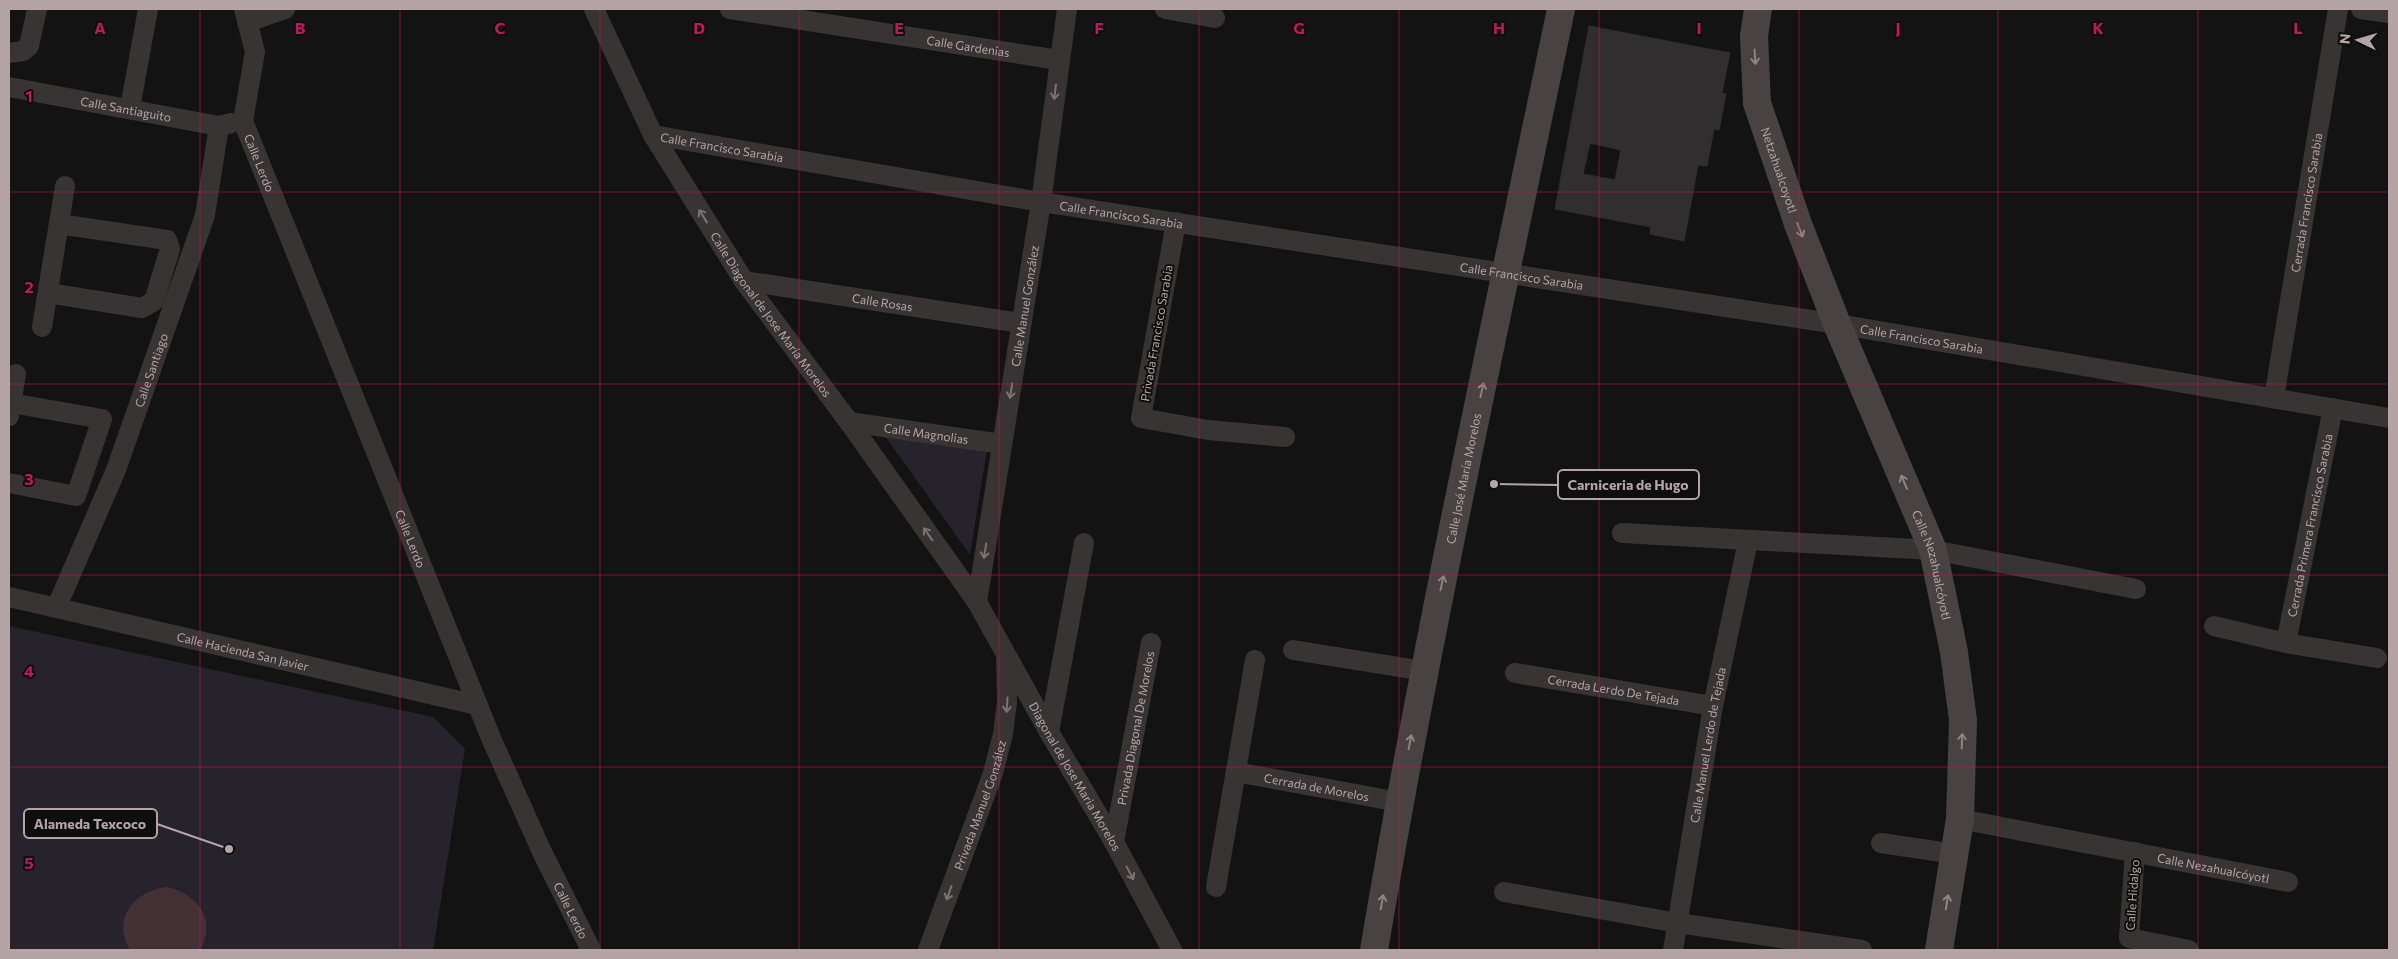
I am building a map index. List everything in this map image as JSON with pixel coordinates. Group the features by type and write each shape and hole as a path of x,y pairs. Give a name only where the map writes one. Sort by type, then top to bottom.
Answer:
{"street":[{"path":"9,53 23,51 29,46 37,9"},
{"path":"130,108 148,9"},
{"path":"243,122 255,52 246,15 285,9"},
{"name":"Calle Diagonal de Jose María Morelos","path":"594,9 653,135 744,281 849,422 977,602"},
{"name":"Calle Gardenias","path":"730,9 1059,60"},
{"name":"Calle Manuel González","path":"977,602 1042,202 1067,9"},
{"name":"Calle José María Morelos","path":"1374,950 1398,802 1560,9"},
{"name":"Netzahualcoyotl","path":"1758,9 1754,36 1757,103 1798,224 1837,324"},
{"name":"Cerrada Francisco Sarabia","path":"2274,398 2338,9"},
{"path":"2361,9 2389,13"},
{"path":"1178,10 1215,18"},
{"name":"Calle Santiaguito","path":"9,87 130,108 218,126 243,122"},
{"name":"Calle Lerdo","path":"243,122 478,705 542,852 591,950"},
{"name":"Calle Santiago","path":"57,606 116,470 182,284 205,215 218,126"},
{"name":"Calle Francisco Sarabia","path":"653,135 1042,202 1837,324 2389,418"},
{"path":"42,327 65,186"},
{"name":"Privada Francisco Sarabia","path":"1176,222 1141,418 1208,430 1285,437"},
{"path":"48,293 142,308 154,301 170,249 168,240 59,224"},
{"path":"161,278 182,284"},
{"name":"Calle Rosas","path":"744,281 1022,324"},
{"name":"Calle Nezahualcóyotl","path":"1837,324 1933,550 1954,652 1963,720 1960,819 1939,950"},
{"path":"9,483 76,496 102,419 10,410 16,374"},
{"name":"Cerrada Primera Francisco Sarabia","path":"2286,642 2333,408"},
{"name":"Calle Magnolias","path":"849,422 1002,444"},
{"path":"88,464 116,470"},
{"path":"1622,533 1933,550 2136,589"},
{"name":"Calle Manuel Lerdo de Tejada","path":"1673,950 1713,706 1748,541"},
{"path":"1049,732 1084,543"},
{"name":"Calle Hacienda San Javier","path":"9,597 57,606 478,705"},
{"name":"Diagonal de Jose Maria Morelos","path":"977,602 1049,732 1114,842 1172,950"},
{"path":"2214,626 2286,642 2377,658"},
{"name":"Privada Diagonal De Morelos","path":"1114,842 1151,643"},
{"path":"1292,650 1424,671"},
{"name":"Privada Manuel González","path":"928,950 993,773 1003,734 1008,702 1006,656"},
{"path":"1216,887 1255,660"},
{"name":"Cerrada Lerdo De Tejada","path":"1515,673 1713,706"},
{"name":"Cerrada de Morelos","path":"1236,772 1398,802"},
{"name":"Calle Nezahualcóyotl","path":"1960,819 2288,882"},
{"path":"1881,843 1955,854"},
{"name":"Calle Hidalgo","path":"2136,852 2129,938 2188,950"},
{"path":"1504,892 1678,923 1862,950"}],"shaded area":[{"path":"885,436 987,449 970,555"},
{"path":"9,626 433,717 465,749 433,950 9,950"},
{"path":"168,887 188,896 202,910 206,929 205,939 200,950 130,950 123,927 125,917 130,908 136,900 145,894 156,889"}],"building":[{"path":"1589,26 1730,53 1722,93 1726,94 1719,130 1714,129 1707,166 1698,165 1684,241 1650,234 1651,227 1555,209","holes":["1590,143 1621,150 1615,180 1583,174"]}],"place":[{"name":"Carniceria de Hugo","path":"1494,484"},
{"name":"Alameda Texcoco","path":"229,849"}]}
